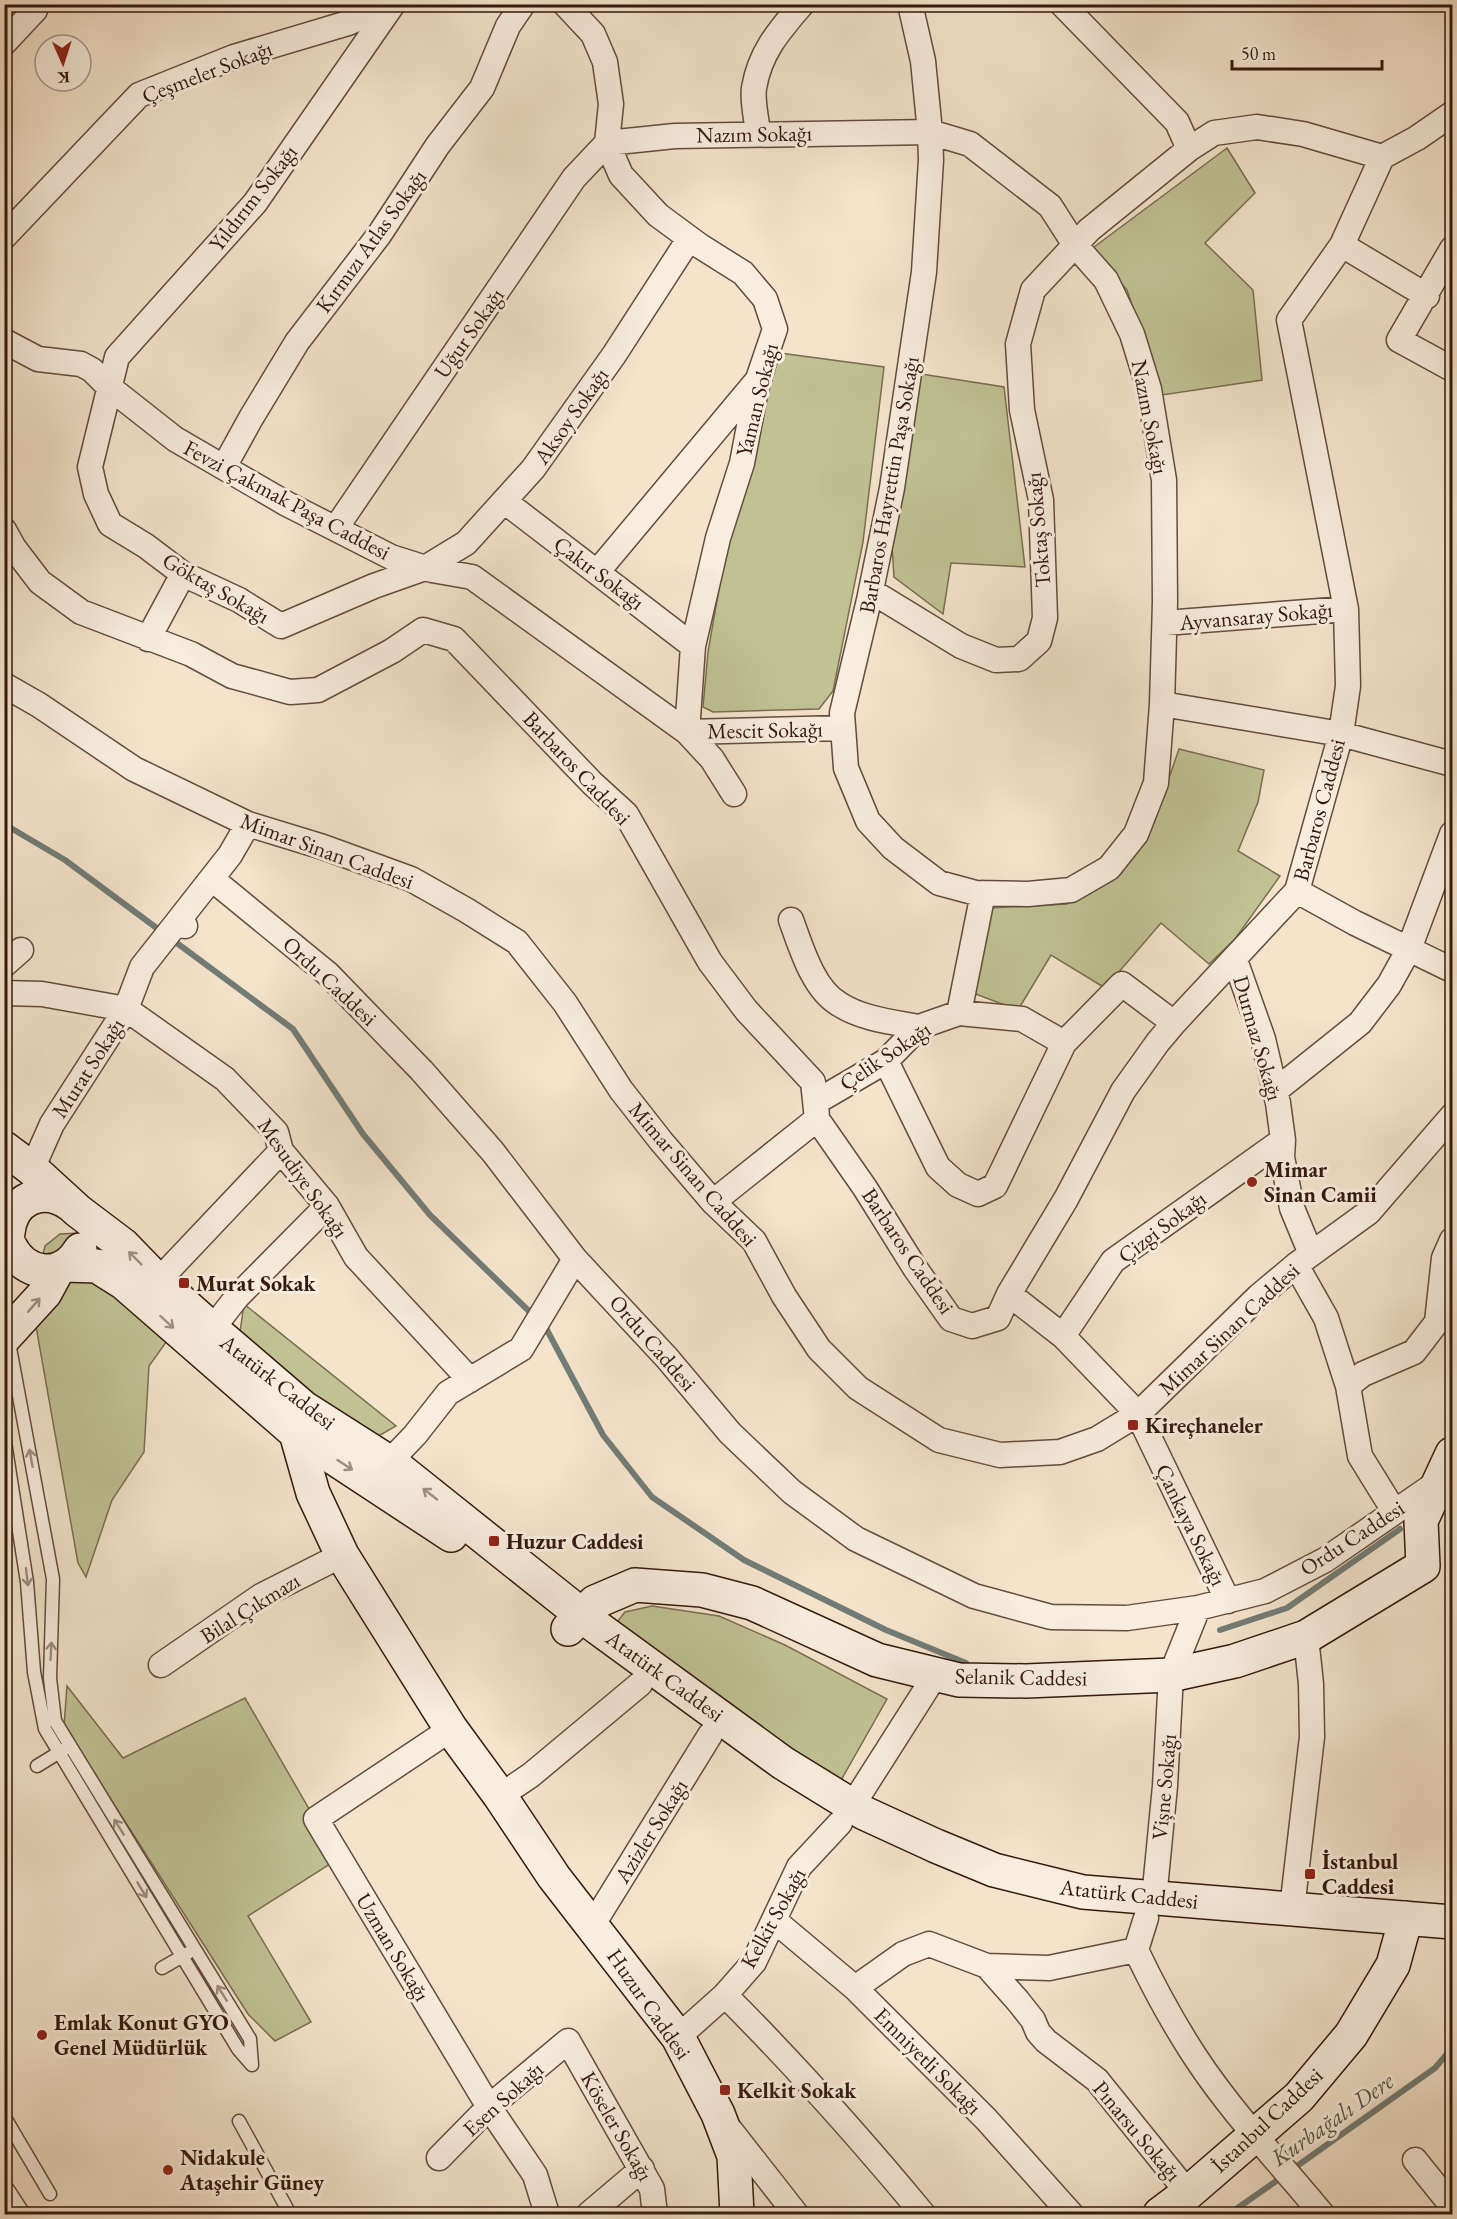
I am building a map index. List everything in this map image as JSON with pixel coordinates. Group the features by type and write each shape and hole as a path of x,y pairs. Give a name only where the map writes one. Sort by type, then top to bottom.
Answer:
{"main road":[{"name":"Atatürk Caddesi","path":"4,1148 32,1169 74,1208 123,1245 158,1281 212,1329 300,1421 389,1462 574,1622 640,1684 710,1735 919,1859 997,1889 1059,1906 1292,1909 1403,1927 1452,1939"},
{"path":"4,1284 10,1268 7,1234 12,1215 20,1204 43,1195 54,1196 74,1208 84,1228 84,1237 76,1256 62,1267 45,1293 6,1336"},
{"path":"7,1234 18,1259 25,1265 46,1271 62,1267"},
{"name":"Atatürk Caddesi","path":"62,1267 97,1266 124,1283 300,1421 457,1538 574,1622 783,1763 846,1814"},
{"name":"Huzur Caddesi","path":"300,1421 313,1493 342,1555 451,1729 500,1796 554,1877 678,2037 718,2114 735,2156 737,2214"},
{"name":"Selanik Caddesi","path":"574,1622 595,1602 635,1585 702,1590 752,1604 877,1660 959,1680 1026,1681 1171,1675 1235,1661 1306,1637 1423,1566 1421,1521 1445,1468"},
{"name":"Atatürk Caddesi","path":"1150,1908 1403,1927 1452,1922"},
{"name":"İstanbul Caddesi","path":"1160,2214 1188,2193 1265,2147 1299,2097 1351,2036 1393,1965 1403,1927"}],"street":[{"path":"4,43 37,4"},
{"name":"Çeşmeler Sokağı","path":"4,237 139,94 234,57 348,24 391,4"},
{"name":"Yıldırım Sokağı","path":"109,387 117,357 255,203 391,4"},
{"name":"Yaman Sokağı","path":"565,4 593,34 605,62 611,104 607,143 621,175 658,215 689,239 742,273 765,299 775,329 758,379 742,463 718,538 693,646 687,732"},
{"path":"758,134 754,90 760,66 772,40 802,4"},
{"name":"Barbaros Hayrettin Paşa Sokağı","path":"910,4 923,62 930,132 931,160 924,272 892,488 871,591 842,713 846,768 868,820 893,848 939,883 983,893"},
{"path":"1062,4 1178,122 1189,149"},
{"name":"Kırmızı Atlas Sokağı","path":"224,467 250,418 297,342 379,235 438,145 482,88 514,8"},
{"path":"1382,157 1417,138 1452,114"},
{"name":"Toktaş Sokağı","path":"871,591 961,646 996,660 1019,659 1039,641 1045,618 1041,500 1022,410 1018,344 1033,290 1089,230 1189,149 1214,133 1257,127 1303,134 1382,157"},
{"name":"Nazım Sokağı","path":"607,143 675,136 930,132 970,144 1050,206 1075,245 1106,280 1132,334 1149,389 1164,480 1165,623 1156,783 1136,834 1109,868 1071,890 1028,894 983,893"},
{"name":"Uğur Sokağı","path":"336,528 574,178 607,143"},
{"name":"Barbaros Caddesi","path":"4,530 14,548 40,582 81,612 191,654 232,676 290,692 318,690 392,651 423,630 454,639 592,783 626,814 710,962 746,1010 813,1082 817,1119 865,1188 915,1268 951,1319 972,1326 998,1318 1008,1294 1066,1199 1123,1091 1158,1042 1298,891 1341,734 1348,686 1346,609 1289,320 1342,245 1382,157"},
{"name":"Aksoy Sokağı","path":"425,568 465,543 534,469 601,374 689,239"},
{"path":"1342,245 1427,296"},
{"path":"1452,249 1427,296 1399,340 1452,369"},
{"name":"Fevzi Çakmak Paşa Caddesi","path":"4,341 38,359 81,364 93,370 109,387 175,439 287,504 391,557 425,568 472,577 687,732 712,759 734,795"},
{"path":"598,571 758,379"},
{"name":"Göktaş Sokağı","path":"109,387 90,467 96,494 110,524 146,546 183,574 239,600 281,626 374,586 425,568"},
{"name":"Çakır Sokağı","path":"504,501 693,646"},
{"path":"148,639 183,574"},
{"name":"Ayvansaray Sokağı","path":"1165,623 1346,609"},
{"path":"4,672 39,705"},
{"name":"Mimar Sinan Caddesi","path":"4,685 39,705 134,769 248,824 323,847 411,879 517,942 565,1003 621,1090 661,1141 712,1202 754,1241 783,1296 819,1348 858,1388 939,1440 1000,1455 1060,1452 1096,1438 1138,1414 1259,1296 1369,1212 1452,1116"},
{"path":"1162,704 1341,734 1452,765"},
{"name":"Mescit Sokağı","path":"687,732 843,728"},
{"path":"213,879 248,824"},
{"path":"1275,1091 1360,1023 1389,985 1409,949 1452,834"},
{"name":"Murat Sokağı","path":"32,1169 52,1124 126,1009 142,967 182,923 213,879"},
{"name":"Ordu Caddesi","path":"213,879 328,974 422,1071 493,1152 575,1258 667,1358 730,1433 792,1492 856,1539 974,1596 1051,1617 1127,1618 1198,1608 1265,1591 1325,1560 1394,1511 1445,1468"},
{"path":"1298,891 1354,923 1452,970"},
{"path":"959,1013 983,893"},
{"path":"791,920 808,966 823,989 837,1004 864,1015 919,1028"},
{"name":"Durmaz Sokağı","path":"1235,960 1263,1039 1283,1140 1282,1157 1304,1260 1348,1386 1360,1456 1394,1511"},
{"path":"886,1061 938,1167 958,1185 978,1194 996,1186 1064,1043 1122,984 1174,1023"},
{"name":"Mesudiye Sokağı","path":"4,993 42,994 126,1009 225,1079 276,1132 281,1151 327,1206 356,1257 470,1380"},
{"name":"Çelik Sokağı","path":"712,1202 817,1119 816,1102 886,1061 919,1028 959,1013 1022,1019 1064,1043"},
{"name":"Çizgi Sokağı","path":"1063,1336 1113,1261 1283,1140"},
{"path":"158,1281 281,1151"},
{"path":"212,1329 237,1297 327,1206"},
{"path":"1348,1386 1362,1374 1414,1352 1437,1322 1444,1258 1452,1240"},
{"path":"389,1462 415,1435 448,1393 521,1350 575,1258"},
{"name":"Çankaya Sokağı","path":"1008,1294 1063,1336 1138,1414 1228,1600"},
{"name":"Bilal Çıkmazı","path":"161,1665 261,1596 342,1555"},
{"path":"1171,1675 1198,1608"},
{"path":"1292,1909 1312,1737 1311,1684 1306,1637"},
{"name":"Kelkit Sokağı","path":"678,2037 725,1995 754,1962 799,1867 846,1814 936,1674"},
{"name":"Vişne Sokağı","path":"1150,1908 1165,1786 1171,1675"},
{"path":"500,1796 548,1761 640,1684"},
{"name":"Uzman Sokağı","path":"451,1729 316,1819 489,2107 535,2175 547,2214"},
{"name":"Azizler Sokağı","path":"592,1926 710,1735"},
{"name":"Atatürk Caddesi","path":"1136,1950 1150,1908"},
{"name":"Emniyetli Sokağı","path":"774,1920 855,1988 986,2119 1071,2214"},
{"name":"Pınarsu Sokağı","path":"855,1988 903,1954 929,1944 987,1966 1049,1968 1136,1950"},
{"path":"1136,1950 1154,1988 1197,2059 1319,2212"},
{"name":"Pınarsu Sokağı","path":"987,1966 1033,2020 1038,2032 1046,2041 1096,2080 1188,2193"},
{"path":"725,1995 843,2118 922,2214"},
{"name":"Esen Sokağı","path":"439,2158 489,2107 568,2041"},
{"name":"Köseler Sokağı","path":"568,2041 642,2169 652,2189 655,2214"},
{"path":"718,2114 796,2214"},
{"path":"1415,2160 1452,2206"},
{"path":"589,2214 642,2169"},
{"path":"4,2194 16,2214"}],"lane":[{"path":"4,1436 27,1582 34,1672 45,1729 64,1749 195,1949 250,2039 252,2065 238,2049 182,1956 64,1749 54,1721 50,1678 53,1579 6,1336"},
{"path":"37,1766 64,1749"},
{"path":"162,1968 195,1949"},
{"path":"4,2116 50,2194"},
{"path":"239,2121 290,2214"}],"green space":[{"path":"1227,148 1255,193 1205,243 1253,290 1262,380 1162,395 1127,290 1090,250"},
{"path":"780,353 884,367 863,542 833,691 819,709 713,712 703,707 708,652 730,525"},
{"path":"915,373 1004,387 1025,567 951,563 943,614 894,577 892,545"},
{"path":"1179,749 1264,770 1258,802 1238,851 1280,876 1235,939 1209,964 1161,923 1105,988 1051,955 1018,1010 973,993 991,908 1067,904 1121,874 1154,822"},
{"path":"79,1233 174,1331 149,1366 144,1452 112,1500 86,1577 78,1563 32,1304 45,1246 60,1234"},
{"path":"244,1304 396,1426 368,1442 239,1339"},
{"path":"652,1606 719,1616 785,1645 887,1699 840,1782 613,1627 625,1612"},
{"path":"67,1686 123,1758 245,1698 338,1859 248,1916 311,2022 275,2041 248,2014 64,1726"}],"waterway":[{"path":"4,824 65,860 162,932"},
{"path":"170,938 293,1029 363,1134 430,1215 535,1317"},
{"path":"542,1324 603,1435 652,1497 744,1560 886,1630 966,1663"},
{"path":"1220,1630 1287,1608 1400,1529"},
{"name":"Kurbağalı Dere","path":"1290,2171 1435,2068 1452,2048"},
{"name":"Kurbağalı Dere","path":"1229,2214 1282,2177"}],"place":[{"name":"Mimar Sinan Camii","path":"1252,1182"},
{"name":"Murat Sokak","path":"184,1283"},
{"name":"Kireçhaneler","path":"1133,1425"},
{"name":"Huzur Caddesi","path":"494,1541"},
{"name":"İstanbul Caddesi̇","path":"1310,1874"},
{"name":"Emlak Konut GYO Genel Müdürlük","path":"42,2035"},
{"name":"Kelkit Sokak","path":"725,2090"},
{"name":"Nidakule Ataşehir Güney","path":"168,2170"}]}
